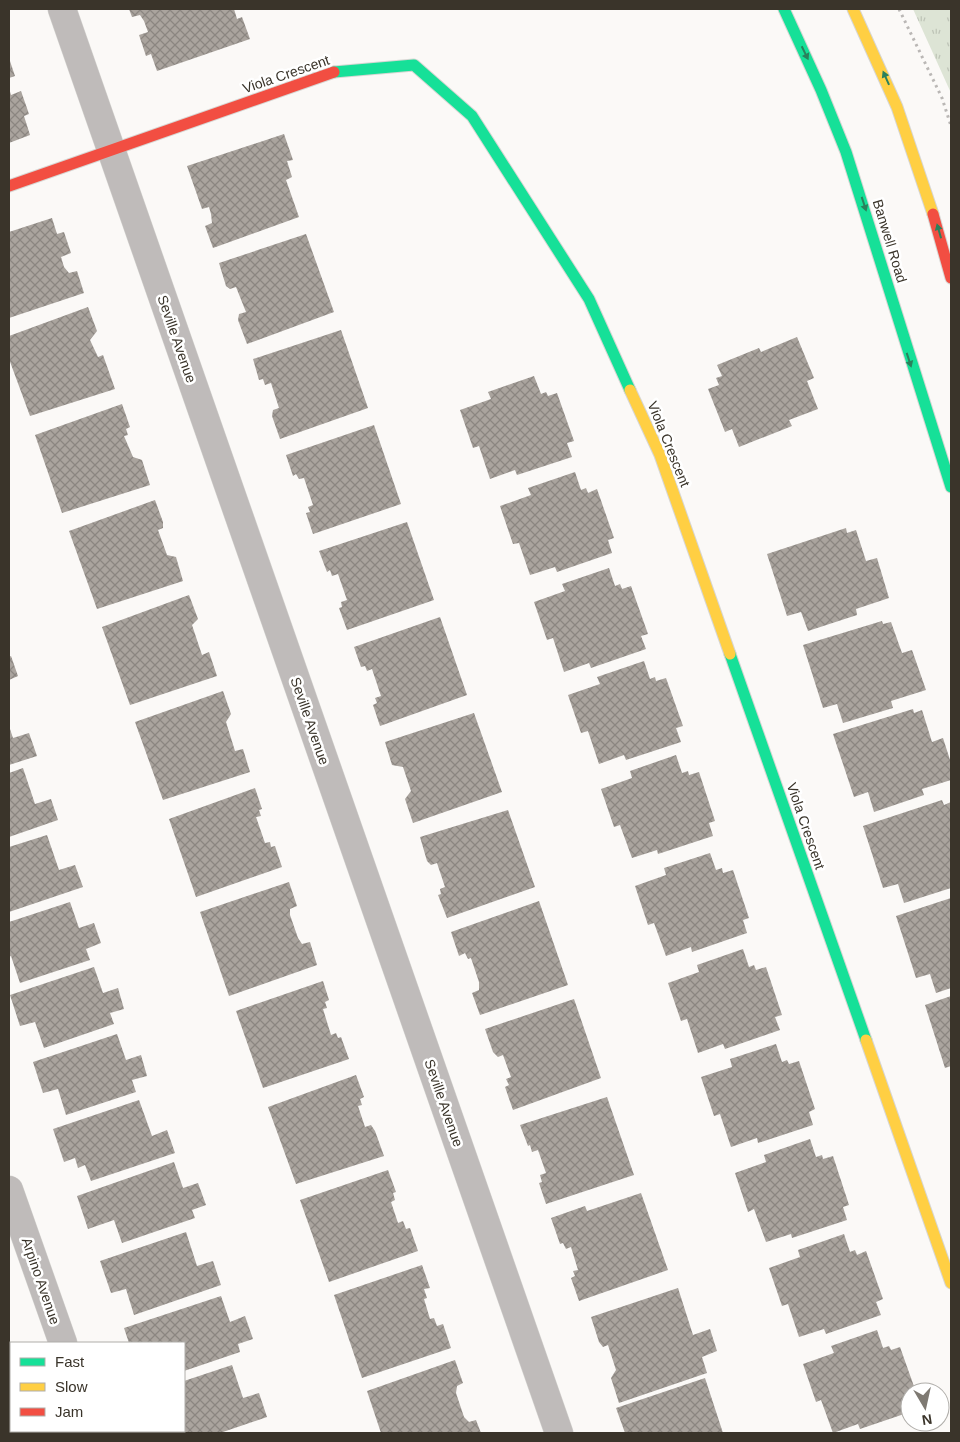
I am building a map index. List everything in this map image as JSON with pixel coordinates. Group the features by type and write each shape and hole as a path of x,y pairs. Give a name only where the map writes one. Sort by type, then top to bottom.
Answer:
{"street":[{"name":"Seville Avenue","path":"62,9 559,1433"},
{"name":"Banwell Road","path":"784,9 816,75 853,171 880,254 904,343 951,487"},
{"path":"853,9 900,111 920,167 951,278"},
{"name":"Viola Crescent","path":"9,186 341,70 414,65 472,116 589,298 660,455 951,1283"},
{"name":"Arpino Avenue","path":"9,1190 63,1342"}],"path":[{"path":"900,9 942,98 951,126"}],"green space":[{"path":"913,9 951,9 951,93"}],"building":[{"path":"129,9 234,9 237,19 242,17 250,39 157,71 151,54 146,56 139,35 148,32 144,21 140,15 132,17"},
{"path":"9,58 15,76 9,78"},
{"path":"9,88 11,95 21,91 29,114 24,116 30,135 9,143"},
{"path":"284,134 293,160 287,161 292,177 286,180 299,217 213,248 205,226 212,223 209,207 202,209 187,166"},
{"path":"52,218 57,234 64,232 71,253 61,257 64,267 69,273 77,271 84,293 9,318 9,232"},
{"path":"306,234 334,312 247,344 238,320 239,314 246,312 236,287 230,289 226,286 219,263"},
{"path":"88,307 97,331 90,340 98,357 103,355 115,389 30,416 9,359 9,336"},
{"path":"341,330 368,408 280,439 272,416 273,410 279,408 271,383 265,385 263,379 259,380 253,359"},
{"path":"797,337 814,378 807,381 818,409 789,420 792,426 739,447 732,429 725,432 708,389 719,385 716,378 722,376 717,365 759,348 761,352"},
{"path":"534,376 541,394 546,392 548,396 557,393 574,441 567,443 572,457 517,475 515,470 490,479 479,446 473,448 460,410 491,399 488,392"},
{"path":"122,404 130,427 126,429 128,435 124,436 133,457 142,460 150,485 62,513 35,435"},
{"path":"374,425 401,504 313,534 306,513 310,512 308,507 313,505 304,478 299,479 296,474 293,476 286,455"},
{"path":"575,472 581,490 586,488 588,493 597,489 614,538 608,540 612,553 557,572 555,567 530,575 519,543 513,544 500,506 531,495 528,488"},
{"path":"155,500 163,522 163,528 158,530 167,555 176,557 183,581 97,609 69,531"},
{"path":"407,522 434,600 347,630 339,608 342,607 341,602 347,600 338,574 332,576 330,570 327,572 319,551"},
{"path":"846,528 847,533 856,530 866,561 877,558 889,598 856,609 857,615 808,631 801,612 787,616 767,554"},
{"path":"609,568 615,586 620,584 622,589 631,586 648,634 641,636 646,649 591,668 589,663 564,672 553,638 547,640 534,602 565,591 562,584"},
{"path":"189,595 198,619 192,625 202,655 209,652 217,676 130,705 102,627"},
{"path":"440,617 467,695 380,726 373,705 377,703 375,698 381,696 372,669 367,671 365,666 361,667 354,647"},
{"path":"882,621 883,624 891,622 902,653 912,650 926,690 891,701 893,708 843,723 837,704 823,708 803,645"},
{"path":"11,656 18,676 9,680 9,657"},
{"path":"644,661 650,679 655,677 656,681 666,678 683,726 676,728 681,742 626,760 624,755 599,764 588,731 581,733 568,695 600,684 597,677"},
{"path":"223,691 231,714 226,722 235,751 243,749 250,772 163,800 135,722"},
{"path":"913,709 914,713 922,710 932,742 943,738 951,763 951,780 922,789 924,795 874,812 868,792 854,797 833,734"},
{"path":"474,713 502,792 413,823 405,799 411,791 403,767 392,765 385,742"},
{"path":"9,726 13,738 29,733 37,756 9,765"},
{"path":"676,755 682,773 688,771 689,775 699,772 715,821 709,823 713,836 658,854 657,850 632,858 620,825 614,827 601,789 632,778 630,771"},
{"path":"23,768 35,804 51,799 58,820 9,837 9,773"},
{"path":"255,788 262,809 259,810 261,816 256,817 265,843 270,842 271,847 275,846 282,867 196,897 169,819"},
{"path":"942,800 944,805 951,802 951,888 904,903 898,884 883,888 863,826"},
{"path":"508,810 535,887 447,918 438,895 441,894 440,889 445,887 437,863 431,865 427,861 420,837"},
{"path":"47,835 59,870 75,865 83,887 9,912 9,847"},
{"path":"710,853 716,870 722,868 723,873 733,870 749,918 743,920 747,933 692,952 691,947 666,956 654,923 648,925 635,886 666,875 664,868"},
{"path":"289,882 297,906 290,909 290,915 302,944 310,942 317,965 229,996 200,912"},
{"path":"951,898 951,988 936,993 930,974 916,978 896,916"},
{"path":"539,901 568,985 480,1015 472,993 479,990 479,982 471,958 468,959 465,953 459,956 451,932"},
{"path":"70,902 79,928 94,923 101,943 86,949 90,960 20,983 11,956 9,957 9,922"},
{"path":"743,949 749,967 754,965 756,970 766,967 782,1015 775,1017 780,1030 725,1049 723,1044 698,1053 687,1019 681,1021 668,983 699,972 697,965"},
{"path":"94,967 103,993 118,988 124,1009 110,1013 114,1024 44,1048 35,1022 20,1026 10,995"},
{"path":"323,981 329,1000 325,1002 327,1008 323,1009 331,1035 336,1033 338,1038 341,1037 349,1059 263,1088 236,1011"},
{"path":"951,996 951,1066 945,1068 925,1005"},
{"path":"574,999 601,1078 513,1110 505,1087 509,1085 506,1079 511,1077 503,1055 498,1057 493,1052 485,1029"},
{"path":"117,1034 126,1060 141,1055 147,1076 132,1080 136,1092 66,1115 58,1089 43,1093 33,1062"},
{"path":"776,1044 782,1062 787,1060 789,1064 799,1061 815,1109 809,1112 813,1125 758,1143 757,1138 731,1147 720,1114 714,1116 701,1077 732,1067 730,1059"},
{"path":"356,1075 364,1097 360,1099 362,1105 358,1106 365,1127 371,1125 375,1131 384,1156 296,1184 268,1107"},
{"path":"607,1097 634,1175 546,1204 539,1183 542,1182 540,1175 546,1173 538,1150 532,1152 520,1125"},
{"path":"139,1100 152,1136 167,1130 175,1153 91,1181 85,1165 78,1168 75,1158 64,1162 53,1129"},
{"path":"810,1139 816,1157 822,1155 823,1159 833,1156 849,1205 843,1207 847,1220 792,1238 791,1234 766,1242 754,1209 748,1212 735,1173 766,1162 764,1155"},
{"path":"174,1162 183,1188 198,1183 206,1205 192,1210 195,1218 122,1243 114,1220 88,1229 77,1196"},
{"path":"388,1170 396,1192 393,1193 395,1200 391,1202 398,1223 403,1221 406,1229 410,1228 418,1251 329,1282 300,1200"},
{"path":"641,1193 668,1270 579,1301 571,1278 575,1276 573,1271 578,1270 571,1247 566,1249 563,1243 560,1244 551,1218 585,1206 587,1211"},
{"path":"186,1232 197,1266 213,1261 221,1285 134,1315 126,1289 111,1293 100,1261"},
{"path":"844,1234 850,1252 855,1250 857,1255 866,1251 883,1299 876,1302 881,1315 826,1334 824,1329 799,1337 788,1304 782,1306 769,1268 800,1257 798,1250"},
{"path":"422,1265 430,1288 424,1289 427,1298 424,1299 430,1319 434,1318 437,1326 443,1324 451,1348 362,1378 334,1295"},
{"path":"678,1288 693,1335 710,1329 717,1351 702,1357 707,1373 619,1403 611,1378 616,1370 608,1345 603,1347 599,1342 591,1317"},
{"path":"221,1296 230,1322 245,1316 253,1339 238,1344 240,1352 185,1371 185,1342 129,1342 124,1328"},
{"path":"877,1330 883,1348 889,1346 891,1350 900,1347 912,1382 900,1382 900,1415 860,1429 858,1424 833,1433 821,1400 816,1402 803,1364 834,1353 831,1346"},
{"path":"455,1360 463,1383 457,1386 456,1393 464,1417 469,1422 476,1420 481,1433 381,1433 367,1391"},
{"path":"232,1365 243,1398 259,1393 267,1417 220,1433 184,1433 185,1381"},
{"path":"705,1378 723,1433 625,1433 616,1408"}],"traffic: fast":[{"path":"784,9 821,90 846,152 951,487"},
{"path":"334,72 414,65 472,116 589,299 630,390"},
{"path":"730,654 866,1040"}],"traffic: slow":[{"path":"853,9 897,107 933,214"},
{"path":"630,390 660,455 730,654"},
{"path":"866,1040 951,1283"}],"traffic: jam":[{"path":"9,186 334,72"},
{"path":"933,214 951,278"}]}
